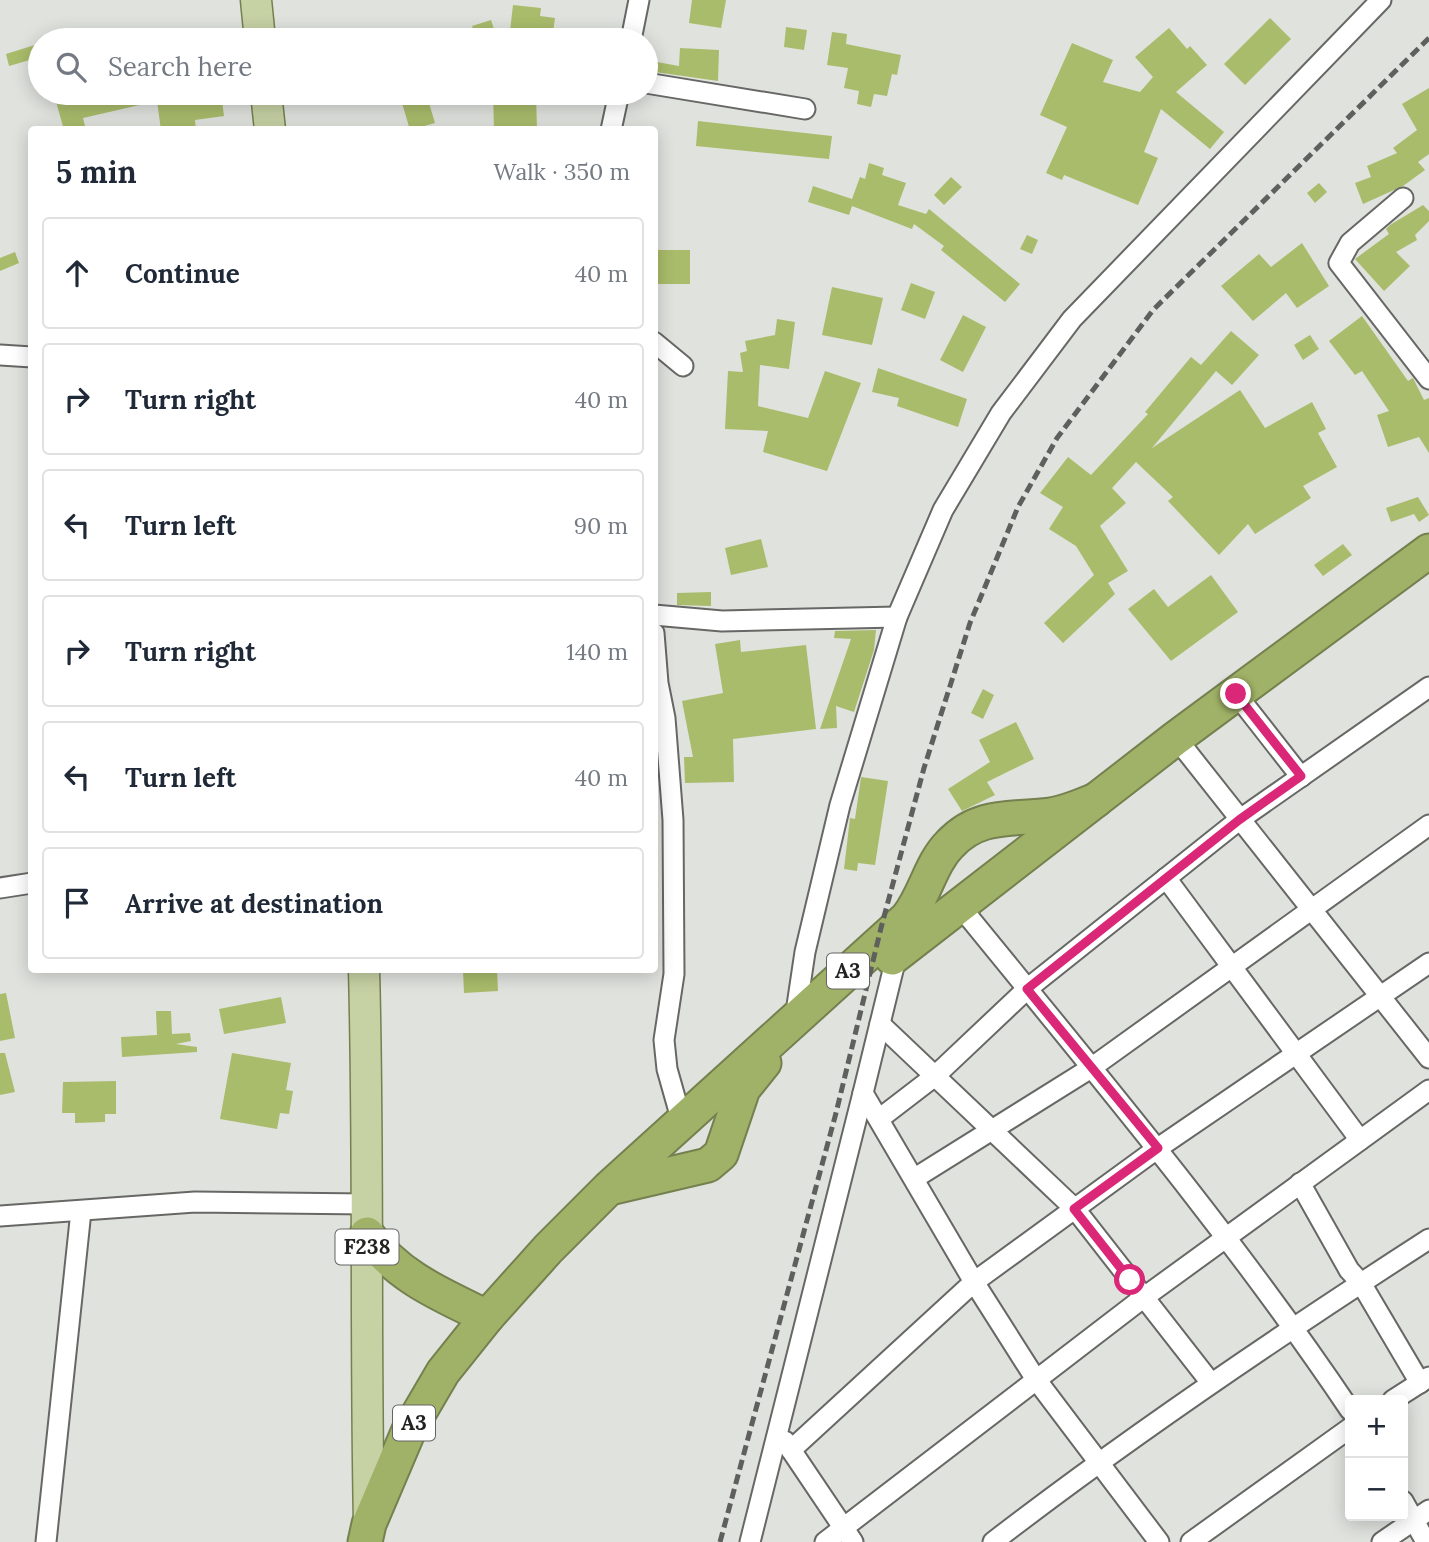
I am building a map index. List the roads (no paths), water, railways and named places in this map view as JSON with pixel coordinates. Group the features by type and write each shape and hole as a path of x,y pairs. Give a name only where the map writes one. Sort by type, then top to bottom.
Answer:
{"highway":[{"name":"A3","path":"609,1188 708,1165 721,1154 743,1089 764,1063 897,954 1176,738 1429,551"},
{"name":"A3","path":"367,1533 409,1430 436,1383 487,1317 609,1188 908,918 920,902 937,860 950,844 966,831 998,817 1050,815 1096,800"},
{"name":"F238","path":"367,1219 381,1254 397,1269 487,1317"}],"main road":[{"path":"256,0 259,28"},
{"path":"267,105 270,126"},
{"name":"F238","path":"365,973 367,1533"}],"street":[{"path":"633,28 639,0"},
{"path":"794,1019 805,952 840,806 897,617 943,510 1001,413 1072,319 1381,0"},
{"path":"658,85 805,109"},
{"path":"612,126 616,105"},
{"path":"1403,198 1350,243 1339,262 1429,379"},
{"path":"658,345 683,366"},
{"path":"0,355 28,357"},
{"path":"658,615 722,621 897,617"},
{"path":"658,683 665,718 673,820 674,974 664,1040 667,1069 682,1122"},
{"path":"879,1119 935,1076 1027,989 1239,820 1429,687"},
{"path":"1236,694 1301,776"},
{"path":"1176,738 1310,911 1429,1058"},
{"path":"915,1178 1091,1068 1429,825"},
{"path":"1166,878 1234,966 1360,1140"},
{"path":"0,888 28,884"},
{"path":"960,905 1158,1148 1294,1326 1345,1402"},
{"path":"750,1542 897,954"},
{"path":"791,1450 974,1282 1158,1148 1429,963"},
{"path":"880,1024 1074,1209 1211,1383"},
{"path":"825,1542 848,1535 1035,1378 1429,1090"},
{"path":"863,1093 974,1282 1035,1378 1159,1542"},
{"path":"1300,1183 1349,1270 1361,1283 1425,1380 1401,1395"},
{"path":"0,1216 195,1202 367,1219"},
{"path":"46,1542 81,1210"},
{"path":"993,1542 1099,1460 1294,1326 1429,1239"},
{"path":"778,1431 848,1535"},
{"path":"1191,1542 1345,1433"},
{"path":"1382,1542 1421,1515 1426,1542"}],"railway":[{"path":"720,1542 836,1113 881,928 924,768 970,623 1018,507 1057,438 1153,310 1429,38"}]}
